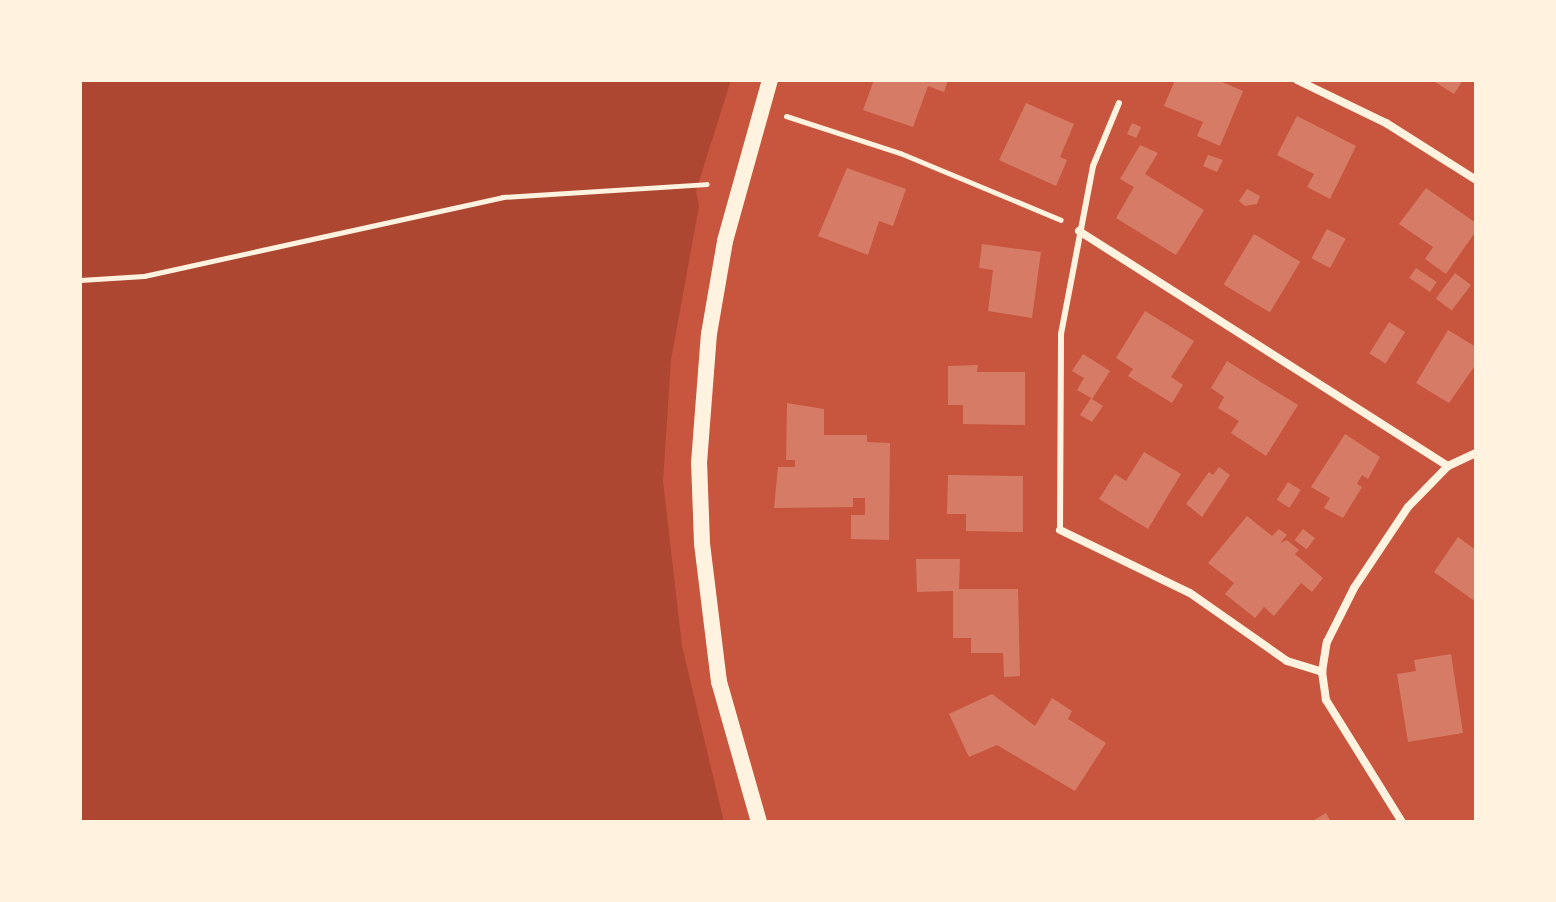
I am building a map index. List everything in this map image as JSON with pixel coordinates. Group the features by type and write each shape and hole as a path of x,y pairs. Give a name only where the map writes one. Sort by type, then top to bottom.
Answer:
{"main road":[{"path":"759,822 719,682 703,553 699,463 709,334 725,241 770,80"}],"street":[{"path":"1297,80 1386,123 1476,180"},
{"path":"1079,231 1448,466"},
{"path":"1402,822 1326,700 1322,672 1327,642 1354,588 1408,507 1448,466 1476,453"},
{"path":"1060,530 1190,593 1287,661 1322,672"}],"lane":[{"path":"1060,530 1061,334 1093,166 1119,103"}],"path":[{"path":"786,116 952,172 1079,231"},
{"path":"80,280 144,276 502,197 707,184"}],"shaded area":[{"path":"80,80 731,80 696,191 699,206 671,360 663,481 682,646 724,822 80,822"}],"building":[{"path":"874,80 948,80 944,92 928,86 913,127 863,110"},
{"path":"1175,80 1220,81 1243,91 1220,146 1197,136 1203,122 1164,106"},
{"path":"1432,80 1463,80 1454,94"},
{"path":"1026,103 1074,124 1060,157 1067,160 1056,186 999,160"},
{"path":"1297,116 1356,146 1330,199 1307,187 1314,174 1277,155"},
{"path":"1132,123 1141,127 1136,138 1127,134"},
{"path":"1140,145 1158,153 1145,174 1204,210 1176,255 1116,218 1134,187 1120,179"},
{"path":"1208,155 1223,160 1217,172 1203,166"},
{"path":"847,168 906,189 893,226 879,221 868,255 818,236"},
{"path":"1426,188 1476,223 1476,231 1446,274 1425,259 1433,247 1399,224"},
{"path":"1247,189 1260,196 1257,204 1245,206 1239,201"},
{"path":"1327,229 1346,239 1330,268 1312,258"},
{"path":"1254,234 1300,262 1270,312 1224,285"},
{"path":"982,244 1041,252 1032,318 988,311 993,270 979,268"},
{"path":"1416,268 1437,282 1430,292 1409,278"},
{"path":"1455,273 1471,285 1452,311 1436,299"},
{"path":"1145,311 1194,341 1171,377 1183,385 1172,403 1128,376 1133,369 1116,358"},
{"path":"1389,322 1405,332 1386,363 1369,353"},
{"path":"1448,330 1476,347 1476,364 1449,403 1416,383"},
{"path":"1083,354 1110,371 1092,399 1103,406 1092,422 1080,415 1091,398 1077,390 1084,378 1072,371"},
{"path":"1227,361 1298,405 1266,456 1231,433 1239,421 1218,408 1224,397 1211,388"},
{"path":"978,365 977,372 1025,372 1025,425 963,424 963,405 948,405 948,366"},
{"path":"787,403 824,409 824,435 867,435 867,442 890,443 889,540 851,539 851,515 865,515 865,498 853,498 853,507 774,508 778,467 795,467 795,460 786,460"},
{"path":"1345,434 1380,457 1368,479 1362,475 1357,484 1362,487 1343,518 1324,508 1330,498 1311,487"},
{"path":"1144,452 1181,474 1148,529 1099,499 1115,474 1126,481"},
{"path":"1219,467 1230,475 1202,517 1186,504 1209,472 1213,475"},
{"path":"948,475 1023,476 1023,532 966,531 966,514 947,514"},
{"path":"1288,482 1301,490 1290,508 1277,500"},
{"path":"1247,516 1272,536 1279,529 1287,535 1280,543 1287,540 1299,550 1295,554 1323,578 1312,592 1301,583 1274,616 1264,607 1255,618 1225,594 1234,583 1208,563"},
{"path":"1303,529 1315,538 1307,549 1295,540"},
{"path":"1458,537 1476,550 1476,602 1434,572"},
{"path":"916,559 960,559 959,589 1018,589 1020,676 1004,677 1003,653 971,653 971,638 953,638 953,591 917,592"},
{"path":"1451,654 1463,733 1408,742 1397,674 1416,671 1414,660"},
{"path":"992,694 1035,726 1052,698 1072,711 1068,719 1106,743 1075,791 997,745 969,757 949,714"},
{"path":"1326,813 1331,822 1311,822"}]}
